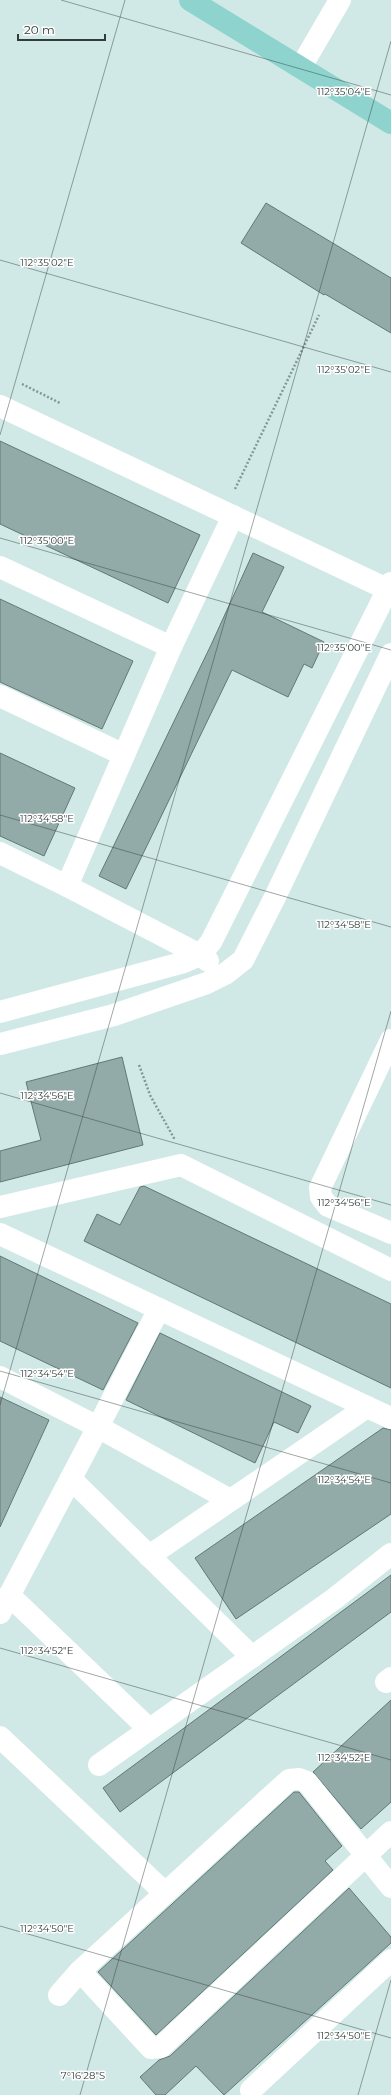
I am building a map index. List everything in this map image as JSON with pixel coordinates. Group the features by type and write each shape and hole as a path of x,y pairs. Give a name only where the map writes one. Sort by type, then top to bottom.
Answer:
{"main road":[{"path":"190,0 391,123"}],"street":[{"path":"301,67 340,0"},
{"path":"0,406 390,588 211,942 200,955 181,963 0,1012"},
{"path":"67,886 171,648 233,516"},
{"path":"0,567 171,648"},
{"path":"0,1044 114,1015 206,983 225,974 243,960 275,897 391,654"},
{"path":"0,696 124,755"},
{"path":"0,853 200,955 225,974"},
{"path":"391,1040 320,1188 321,1197 328,1206 391,1233"},
{"path":"0,1207 180,1165 391,1270"},
{"path":"0,1234 391,1418"},
{"path":"149,1729 5,1604 159,1309"},
{"path":"0,1378 98,1428 230,1500"},
{"path":"149,1556 367,1407"},
{"path":"71,1479 252,1656"},
{"path":"98,1765 334,1599 391,1554"},
{"path":"0,1737 165,1893"},
{"path":"59,1995 80,1971 289,1780 299,1779 307,1782 366,1857 391,1886"},
{"path":"80,1971 151,2048 161,2048 391,1832"},
{"path":"251,2090 391,1960"}],"path":[{"path":"235,489 319,315"},
{"path":"139,1065 150,1095 175,1136 180,1165"}],"building":[{"path":"266,203 391,278 391,333 325,294 324,295 241,243"},
{"path":"0,441 200,535 168,603 0,524"},
{"path":"253,553 284,567 262,612 324,642 312,668 304,664 288,697 232,670 126,889 99,876 211,645"},
{"path":"0,599 133,661 102,729 0,682"},
{"path":"0,753 75,788 44,856 0,836"},
{"path":"122,1057 143,1145 0,1182 0,1151 41,1140 26,1082"},
{"path":"144,1186 391,1304 391,1388 84,1241 97,1214 120,1225 140,1187"},
{"path":"0,1256 138,1323 103,1390 0,1341"},
{"path":"160,1333 311,1406 298,1433 274,1422 255,1463 126,1400"},
{"path":"0,1397 49,1420 0,1527"},
{"path":"383,1428 391,1430 391,1514 236,1619 195,1558"},
{"path":"391,1575 391,1612 120,1812 103,1788"},
{"path":"391,1700 391,1802 361,1829 313,1772"},
{"path":"294,1792 299,1792 342,1846 325,1861 333,1870 156,2035 98,1972"},
{"path":"349,1888 391,1937 391,1943 224,2095 196,2066 165,2095 156,2095 140,2077 159,2060 170,2056"}]}
